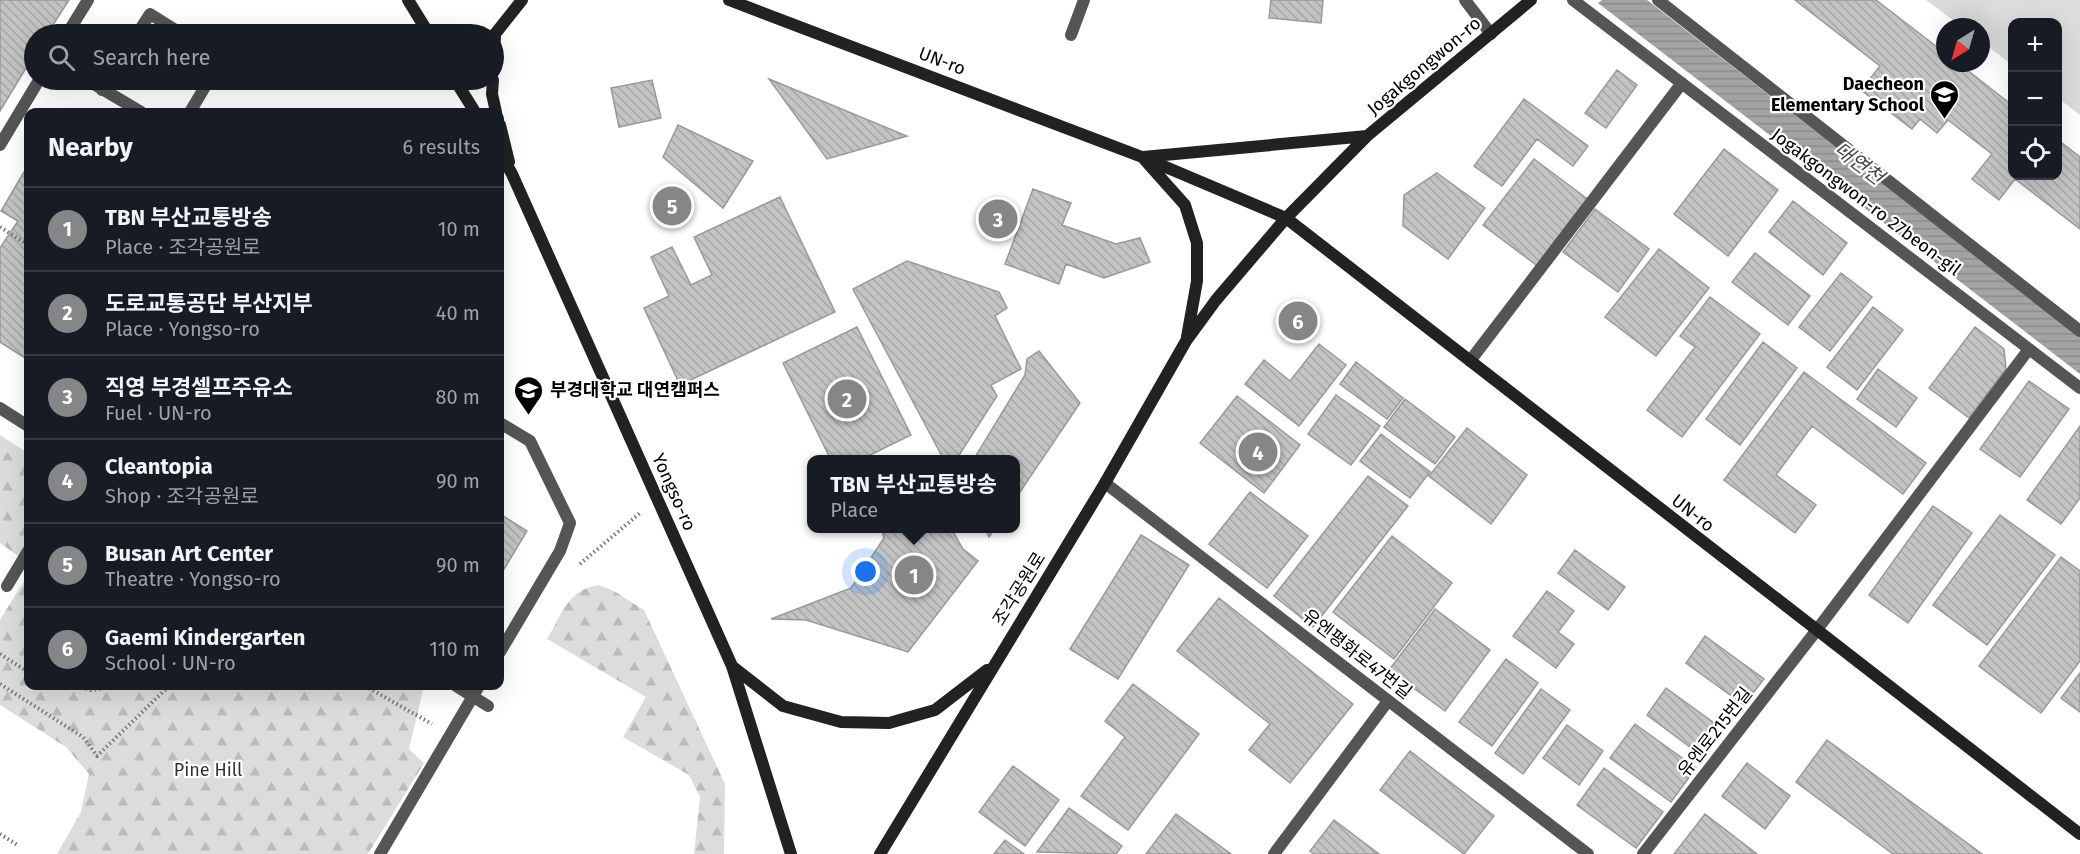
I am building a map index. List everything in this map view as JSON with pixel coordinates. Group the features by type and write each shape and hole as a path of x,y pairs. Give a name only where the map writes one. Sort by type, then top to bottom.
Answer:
{"main road":[{"path":"408,0 423,24"},
{"path":"503,24 522,0"},
{"name":"UN-ro","path":"729,0 1142,157 1286,218 1816,632 2080,834"},
{"name":"Jogakgongwon-ro","path":"1186,341 1216,300 1286,218 1367,136 1531,0"},
{"path":"461,90 472,108"},
{"path":"492,90 495,108"},
{"path":"1142,157 1367,136"},
{"path":"504,141 512,174"},
{"path":"1142,157 1185,205 1197,243 1197,281 1186,341"},
{"name":"Yongso-ro","path":"504,160 732,666 791,854"},
{"name":"조각공원로","path":"880,854 1105,483 1186,341"},
{"path":"732,666 783,706 841,722 889,723 935,710 992,666"}],"street":[{"path":"73,24 88,0"},
{"path":"1071,35 1084,0"},
{"path":"1465,0 1491,34"},
{"name":"Jogakgongwon-ro 27beon-gil","path":"1573,0 2080,388"},
{"path":"1658,0 2080,331"},
{"path":"144,24 150,14 166,24"},
{"path":"1470,361 1682,83"},
{"path":"0,144 33,90"},
{"path":"112,90 136,108"},
{"path":"192,108 203,90"},
{"name":"유엔로215번길","path":"1643,854 1816,632 2029,349"},
{"path":"0,408 24,423"},
{"path":"504,425 530,441 570,523 560,551 504,645"},
{"name":"유엔평화로47번길","path":"1105,483 1588,854"},
{"path":"7,586 24,558"},
{"path":"380,854 476,691 488,706"},
{"path":"1274,854 1389,701"}],"path":[{"path":"0,227 24,242"},
{"path":"578,566 618,530 657,500"},
{"path":"0,654 24,669"},
{"path":"0,684 83,738 97,756 166,690"},
{"path":"372,690 450,735"},
{"path":"0,834 19,846"}],"green space":[{"path":"1926,0 2080,0 2080,115 2062,101 2062,18 2008,18 2008,62 1990,48 1990,18 1950,18"},
{"path":"0,435 24,450 24,560 0,543"},
{"name":"Pine Hill","path":"24,581 24,690 423,690 409,749 424,763 368,854 57,854 81,812 89,774 66,747 0,705 0,620"},
{"path":"599,585 614,591 644,610 725,784 724,854 694,854 700,797 689,775 623,737 646,697 547,639 573,597 588,588"}],"shaded area":[{"path":"1602,0 1647,0 2080,337 2080,374 1598,3"}],"building":[{"path":"0,0 69,0 53,24 24,24 24,71 0,111"},
{"path":"1271,0 1323,0 1321,23 1269,18"},
{"path":"1795,0 1876,0 1936,46 1936,72 1970,72 2008,102 2008,180 2014,180 1999,200 1972,179 1992,154 1948,120 1937,133 1920,119 1912,129 1861,90 1880,66"},
{"path":"1617,70 1637,85 1606,128 1585,113"},
{"path":"769,79 907,136 827,159"},
{"path":"652,80 661,118 619,127 611,88"},
{"path":"1524,99 1588,146 1573,166 1537,139 1502,186 1474,166"},
{"path":"678,125 753,161 723,208 663,157"},
{"path":"2062,143 2080,157 2080,229 2016,180 2062,180"},
{"path":"1724,149 1778,190 1728,256 1674,214"},
{"path":"1534,159 1594,204 1544,271 1483,225"},
{"path":"24,172 24,357 0,342 0,248 18,221 1,211"},
{"path":"1437,173 1485,208 1448,259 1403,226 1404,195"},
{"path":"1033,189 1071,203 1062,225 1116,244 1140,238 1150,262 1104,278 1066,264 1059,284 1005,264"},
{"path":"780,197 835,312 680,385 644,308 669,296 651,257 672,247 691,285 712,275 694,237"},
{"path":"1793,201 1847,243 1823,275 1769,232"},
{"path":"1595,209 1649,249 1618,292 1563,252"},
{"path":"1659,249 1709,288 1656,356 1605,317"},
{"path":"1755,253 1810,296 1788,325 1732,282"},
{"path":"907,261 999,292 1007,308 995,316 1021,369 991,385 997,396 959,455 941,455 853,289"},
{"path":"1841,273 1872,297 1830,351 1799,327"},
{"path":"1710,297 1760,334 1682,437 1647,410 1695,347 1680,336"},
{"path":"1873,307 1903,330 1857,390 1827,367"},
{"path":"857,327 911,435 870,455 829,455 783,363"},
{"path":"1975,327 2004,349 2006,369 1969,418 1929,388"},
{"path":"1763,342 1797,368 1740,445 1706,419"},
{"path":"1319,344 1346,365 1299,426 1245,384 1264,360 1290,381"},
{"path":"1039,351 1080,403 1020,492 1020,455 976,455 1025,375 1027,359"},
{"path":"1356,362 1403,398 1387,419 1340,384"},
{"path":"1878,369 1917,398 1896,427 1857,399"},
{"path":"1804,372 1926,463 1903,494 1812,426 1776,475 1816,505 1795,533 1724,480"},
{"path":"2029,381 2069,409 2020,477 1980,449"},
{"path":"1336,395 1380,426 1351,465 1308,434"},
{"path":"1237,396 1300,445 1264,493 1200,443"},
{"path":"1405,399 1455,437 1435,464 1384,427"},
{"path":"2080,426 2080,498 2061,524 2027,500"},
{"path":"1467,428 1527,475 1491,524 1429,476"},
{"path":"1381,434 1430,472 1410,498 1360,461"},
{"path":"1368,476 1408,506 1313,627 1274,596"},
{"path":"1250,492 1308,536 1267,588 1209,544"},
{"path":"1933,506 1972,533 1908,623 1869,595"},
{"path":"2000,515 2055,555 1987,645 1933,605"},
{"path":"504,517 527,531 504,569"},
{"path":"882,533 954,533 963,549 978,561 908,652 806,620 771,619 851,588 884,538"},
{"path":"1141,535 1189,565 1118,679 1070,649"},
{"path":"1392,536 1452,583 1394,659 1333,612"},
{"path":"1575,550 1625,587 1608,610 1558,573"},
{"path":"2061,557 2080,571 2080,661 2041,713 1979,666"},
{"path":"1547,591 1574,611 1558,632 1574,644 1556,668 1513,636"},
{"path":"1219,598 1353,704 1290,783 1249,750 1270,724 1177,651"},
{"path":"1435,609 1490,650 1445,711 1389,670"},
{"path":"1705,636 1764,679 1744,705 1686,663"},
{"path":"1506,659 1538,683 1492,746 1459,722"},
{"path":"2080,673 2080,712 2061,698"},
{"path":"1133,684 1199,734 1128,830 1081,796 1125,737 1105,721"},
{"path":"1666,688 1714,723 1694,750 1647,715"},
{"path":"1541,689 1570,710 1523,774 1495,753"},
{"path":"1635,724 1696,768 1671,802 1610,758"},
{"path":"1567,725 1603,751 1579,785 1543,758"},
{"path":"1827,740 1982,854 1893,854 1796,782"},
{"path":"1410,751 1494,816 1464,854 1380,790"},
{"path":"1747,763 1790,796 1765,829 1722,796"},
{"path":"1013,766 1059,800 1025,846 979,812"},
{"path":"1604,768 1663,812 1636,848 1577,805"},
{"path":"1069,808 1122,846 1116,854 1037,852"},
{"path":"1176,814 1231,854 1146,854"},
{"path":"1705,814 1757,854 1674,854"},
{"path":"1334,820 1379,854 1314,854 1310,851"},
{"path":"1005,840 1024,854 994,854"}],"place":[{"name":"Daecheon Elementary School","path":"1945,120"},
{"name":"Busan Art Center","path":"672,206"},
{"name":"직영 부경셀프주유소","path":"998,219"},
{"name":"Gaemi Kindergarten","path":"1298,321"},
{"name":"도로교통공단 부산지부","path":"847,399"},
{"name":"부경대학교 대연캠퍼스","path":"529,416"},
{"name":"Cleantopia","path":"1258,452"},
{"name":"TBN 부산교통방송","path":"914,575"}],"water label":[{"name":"대연천","path":"1859,163"}]}
